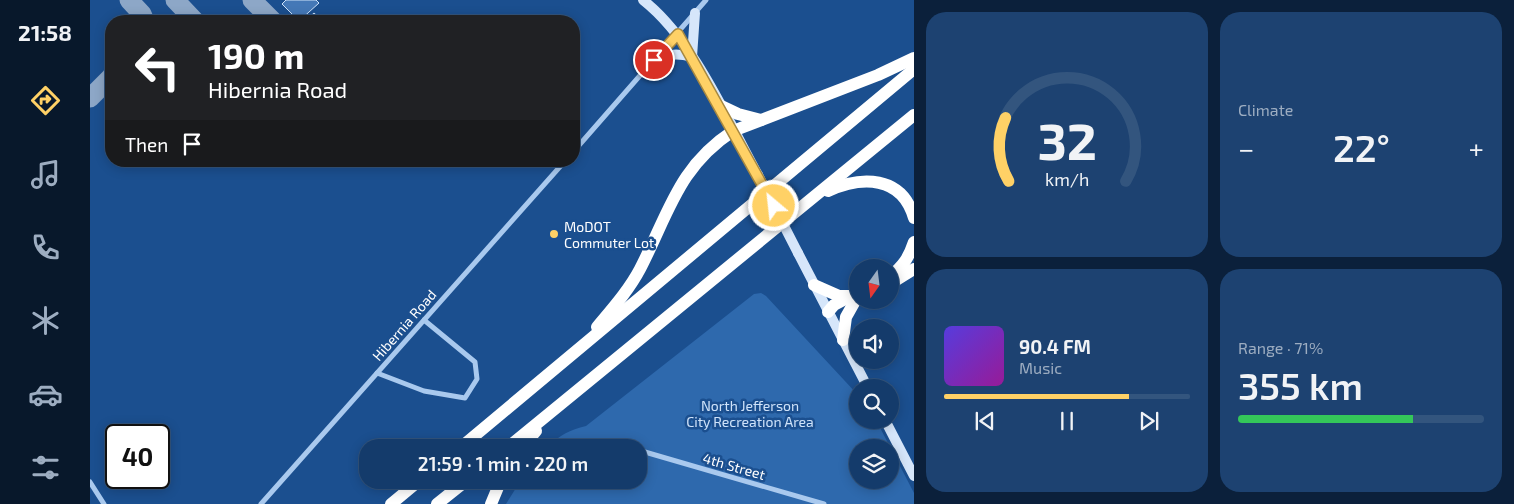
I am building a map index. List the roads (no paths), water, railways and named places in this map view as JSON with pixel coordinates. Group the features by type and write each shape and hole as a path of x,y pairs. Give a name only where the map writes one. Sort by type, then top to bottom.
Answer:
{"highway":[{"path":"576,352 620,299 640,270 679,187 694,164 712,145 733,131 878,75 914,58"},
{"path":"471,439 914,69"},
{"path":"719,104 738,114 761,120"},
{"path":"518,439 815,198 914,114"},
{"path":"815,198 853,181 866,180 878,182 894,188 905,200 914,218"},
{"path":"899,268 910,255 914,242"},
{"path":"899,278 914,269"},
{"path":"814,285 839,296 849,297"},
{"path":"828,312 834,305 849,300"},
{"path":"842,340 846,317 850,309"},
{"path":"529,439 553,410"},
{"path":"391,504 409,489"},
{"path":"437,504 455,489"},
{"path":"492,504 498,489"}],"street":[{"path":"643,0 659,12 678,34 719,104 758,175 863,379"},
{"path":"580,144 706,0"},
{"path":"692,58 695,13"},
{"path":"654,60 668,54 680,54 692,58"},
{"name":"Hibernia Road","path":"261,504 559,167"},
{"path":"377,373 424,391 465,398 477,379 475,362 424,320"},
{"path":"890,429 914,476"},
{"name":"4th Street","path":"647,453 824,504"},
{"path":"90,482 104,504"}],"place":[{"name":"MoDOT Commuter Lot","path":"554,234"}],"park label":[{"name":"North Jefferson City Recreation Area","path":"750,414"}]}
